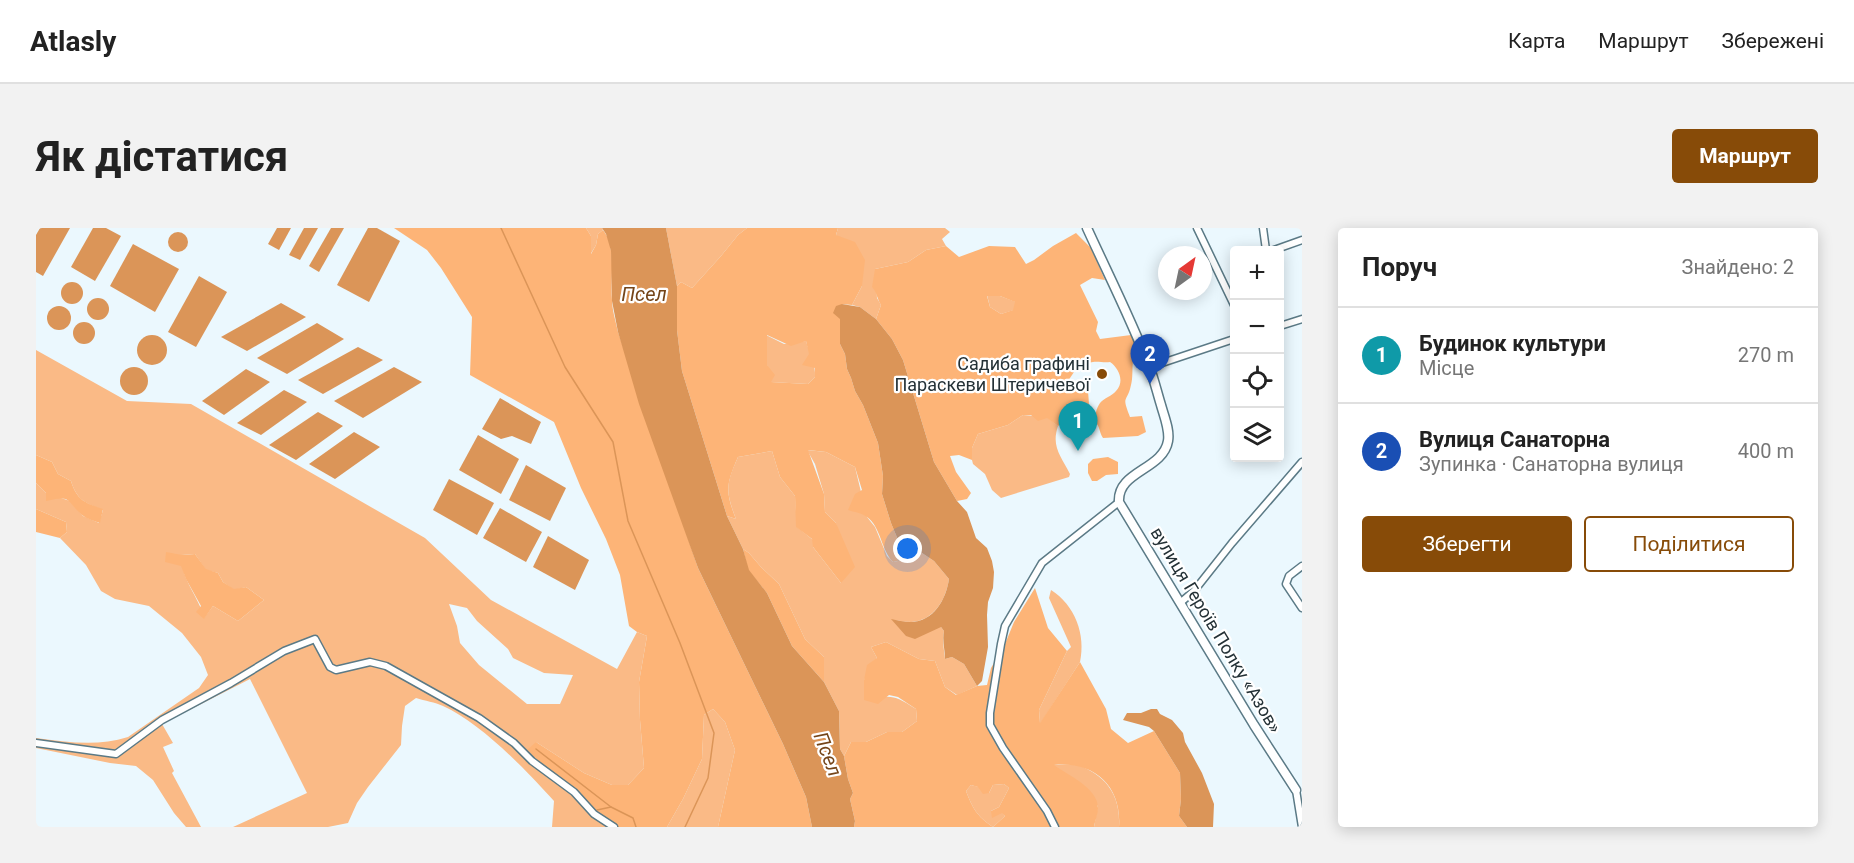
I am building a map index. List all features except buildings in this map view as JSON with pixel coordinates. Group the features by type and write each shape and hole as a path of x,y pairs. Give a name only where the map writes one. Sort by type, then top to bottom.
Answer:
{"main road":[{"path":"1087,228 1150,367 1166,419 1168,440 1165,450 1124,485 1119,494 1119,502"},
{"name":"вулиця Героїв Полку «Азов»","path":"1119,502 1254,725 1299,793"}],"street":[{"path":"1197,228 1232,300"},
{"path":"1263,228 1265,246"},
{"path":"1284,246 1302,240"},
{"path":"1284,325 1302,319"},
{"path":"1150,367 1230,340"},
{"path":"1180,603 1194,591 1302,462"},
{"path":"1055,827 1047,811 1003,748 990,725 1001,644 1005,626 1042,563 1119,502"},
{"path":"1302,566 1289,576 1286,584 1302,608"},
{"path":"36,744 116,754 162,720 284,651 315,639 330,667 336,670 370,662 386,666 479,718 514,743 532,761 574,792 594,814 614,827"},
{"name":"вулиця Героїв Полку «Азов»","path":"1299,793 1302,827"}],"shaded area":[{"path":"394,228 586,228 591,236 591,254 598,234 603,230 610,245 612,304 618,332 698,568 783,744 806,797 812,827 718,827 735,750 725,722 713,709 704,715 702,759 667,827 609,827 578,797 525,762 525,752 536,742 584,773 612,785 628,785 644,768 639,682 647,636 629,626 620,575 554,422 470,375 472,317 427,250"},
{"path":"586,228 602,228 603,230 598,234 596,245 590,255 591,236"},
{"path":"666,228 747,228 738,235 692,288 681,282 677,286"},
{"path":"747,228 838,228 836,235 855,242 865,260 862,286 852,305 842,304 840,344 855,391 878,443 883,476 882,494 901,547 897,557 898,561 893,562 889,557 872,521 863,514 848,510 855,494 862,490 855,467 826,452 808,450 824,494 825,512 836,523 855,567 841,583 813,547 812,539 796,527 795,496 780,477 772,451 738,457 728,488 736,519 727,516 682,371 677,330 677,286 681,282 692,288 738,235","holes":["767,335 791,346 806,341 809,354 802,365 815,368 815,377 808,384 771,382 775,375 767,365"]},
{"path":"838,228 945,228 950,232 942,239 946,246 926,250 908,262 875,269 877,298 881,305 876,319 860,307 852,305 862,286 836,235"},
{"path":"1076,233 1091,248 1105,280 1092,278 1080,285 1098,322 1096,331 1100,339 1131,335 1138,348 1140,357 1133,361 1132,382 1125,402 1130,417 1142,416 1146,432 1138,436 1103,438 1095,422 1096,412 1100,403 1119,387 1120,375 1110,362 1080,363 1068,381 1088,391 1089,404 1058,426 1047,418 1038,421 1031,415 1023,415 1008,425 978,434 972,448 972,460 959,455 950,456 956,472 971,493 967,499 957,501 934,462 903,360 892,339 876,319 881,305 872,287 875,269 908,262 926,250 946,246 959,257 989,246 1015,247 1026,264","holes":["987,296 1000,296 1015,302 1013,310 1001,314 990,307"]},
{"path":"987,295 1000,296 1016,302 1014,310 1001,314 990,307"},
{"path":"766,335 784,344 806,341 815,372 815,377 808,384 770,382"},
{"path":"36,350 127,401 191,404 425,538 491,600 617,669 637,632 647,636 639,682 644,768 628,785 612,785 584,773 536,742 578,797 609,827 552,827 554,801 517,762 487,735 458,714 440,705 416,698 405,706 401,745 357,803 348,823 328,827 233,827 307,793 250,679 162,724 173,743 163,747 174,771 172,773 201,827 186,827 153,780 136,766 36,748 36,738 93,743 128,737 199,688 208,675 201,657 182,633 149,606 115,599 101,591 86,565 60,538 67,532 66,522 36,509 36,483 46,493 70,501 83,516 99,523 103,510 82,500 71,481 58,474 52,462 36,455","holes":["195,554 206,570 218,573 223,582 234,590 246,587 264,600 238,621 213,606 204,618 182,564 182,555","449,604 467,608 477,621 508,649 513,658 544,673 573,675 560,704 527,704 479,665 460,643"]},
{"path":"1023,415 1047,417 1058,426 1056,446 1070,474 1069,477 1001,498 992,490 985,474 973,464 972,448 978,434 1008,425"},
{"path":"807,450 826,452 855,467 867,517 875,527 887,556 893,562 916,549 934,561 949,579 942,601 926,618 911,622 892,620 941,627 944,631 945,659 952,657 964,664 977,686 957,695 945,687 935,661 919,659 886,642 871,647 877,658 864,680 864,700 897,698 916,709 917,721 902,732 887,732 866,742 851,742 844,756 840,749 839,711 824,682 824,657 805,639 779,584 743,549 727,516 736,519 728,488 738,457 772,451 780,477 795,496 797,527 813,540 813,547 841,583 836,523 825,512 824,494 815,464"},
{"path":"36,455 52,462 58,474 71,481 82,500 103,509 100,523 84,516 68,500 46,501 46,493 36,483"},
{"path":"1108,457 1118,462 1118,474 1106,475 1097,481 1092,481 1088,473 1088,464 1093,459"},
{"path":"36,509 66,522 67,532 60,538 36,532"},
{"path":"743,549 779,584 805,639 824,657 824,682 792,646 767,593 748,570"},
{"path":"166,552 182,555 195,554 206,569 218,573 223,582 234,589 246,587 264,600 238,621 213,606 204,619 196,612 201,606 181,566 165,562"},
{"path":"1035,588 1048,628 1067,651 1039,710 1040,723 1080,662 1106,709 1111,729 1128,743 1154,731 1180,773 1179,816 1187,827 1119,827 1116,799 1103,779 1081,767 1054,765 1088,788 1093,794 1098,808 1094,827 993,827 854,827 855,821 850,799 853,793 844,756 851,742 866,742 887,732 902,732 917,721 916,709 898,697 889,695 878,704 864,700 867,665 877,658 871,647 886,642 919,659 935,661 945,687 956,695 977,686 987,685 991,668 1014,622","holes":["1004,784 1009,788 999,807 991,811 992,818 1002,813 1005,816 993,827 976,812 971,803 966,791 971,785 978,787 983,794 989,793 993,785"]},
{"path":"1051,590 1066,604 1077,622 1081,652 1080,662 1040,724 1039,710 1071,647 1049,598"},
{"path":"713,709 725,722 735,750 718,827 667,827 702,759 704,715"},
{"path":"1075,764 1095,773 1109,787 1117,805 1119,827 1094,827 1098,806 1053,765"},
{"path":"1004,784 1009,788 999,807 991,811 1002,812 1005,816 993,827 976,812 966,791 971,785 989,793 993,785"}],"water":[{"path":"40,228 70,228 43,276 36,272 36,235"},
{"path":"93,228 106,228 121,236 95,281 71,267"},
{"path":"277,228 291,228 279,250 268,244"},
{"path":"304,228 318,228 300,260 289,255"},
{"path":"331,228 344,228 319,272 309,266"},
{"path":"368,228 377,228 400,241 369,302 337,285"},
{"name":"Псел","path":"602,228 666,228 677,286 677,330 682,371 727,516 743,549 749,570 767,593 792,646 824,682 839,711 840,749 844,756 853,793 850,799 855,821 854,827 812,827 806,797 783,744 698,568 639,404 618,332 612,301 611,251"},
{"path":"178,232 185,235 188,242 185,249 178,252 171,249 168,242 171,235"},
{"path":"133,244 179,269 155,312 110,286"},
{"path":"199,276 227,292 196,347 168,332"},
{"path":"72,282 80,285 83,293 80,301 72,304 64,301 61,293 64,285"},
{"path":"98,298 108,305 109,309 102,319 98,320 88,313 87,309 94,299"},
{"path":"281,303 306,317 247,351 221,337"},
{"path":"842,304 860,307 876,319 892,339 903,360 934,462 957,501 967,512 976,538 987,548 992,561 994,572 993,588 988,602 988,647 982,681 977,686 964,664 952,657 945,659 944,631 941,627 915,639 906,636 891,619 910,622 932,614 942,601 949,579 934,561 916,549 906,553 898,561 897,557 901,547 882,494 883,476 878,443 847,369 845,354 840,344 840,319 833,313 836,306"},
{"path":"59,306 67,310 71,318 67,326 59,330 51,326 47,318 51,310"},
{"path":"84,322 92,325 95,333 92,341 84,344 76,341 73,333 76,325"},
{"path":"317,323 344,339 287,374 257,358"},
{"path":"152,335 162,340 167,350 162,360 152,365 142,360 137,350 142,340"},
{"path":"358,347 383,360 323,394 298,380"},
{"path":"134,367 144,371 148,381 144,391 134,395 124,391 120,381 124,371"},
{"path":"394,367 422,382 363,418 334,401"},
{"path":"246,369 270,382 224,415 202,401"},
{"path":"284,390 307,402 261,435 237,423"},
{"path":"500,398 541,422 531,444 512,436 501,439 482,429"},
{"path":"318,412 343,426 296,460 269,445"},
{"path":"354,432 380,447 335,479 309,464"},
{"path":"478,435 519,459 501,494 459,470"},
{"path":"526,465 566,488 550,521 509,500"},
{"path":"449,479 494,503 477,535 433,510"},
{"path":"500,508 542,532 526,562 483,538"},
{"path":"548,536 589,560 575,590 533,567"},
{"path":"1157,709 1160,714 1172,720 1183,733 1214,804 1213,827 1187,827 1179,816 1180,773 1154,731 1149,727 1123,720 1127,713 1141,713"}],"waterway":[{"path":"501,228 565,367 613,442 628,521 680,643 714,733 708,778 685,827"},
{"path":"536,749 611,807 633,818 636,827"},
{"path":"597,810 611,807"}],"place":[{"name":"Садиба графині Параскеви Штеричевої","path":"1102,374"},
{"name":"Вулиця Санаторна","path":"1150,384"},
{"name":"Будинок культури","path":"1078,451"}]}
